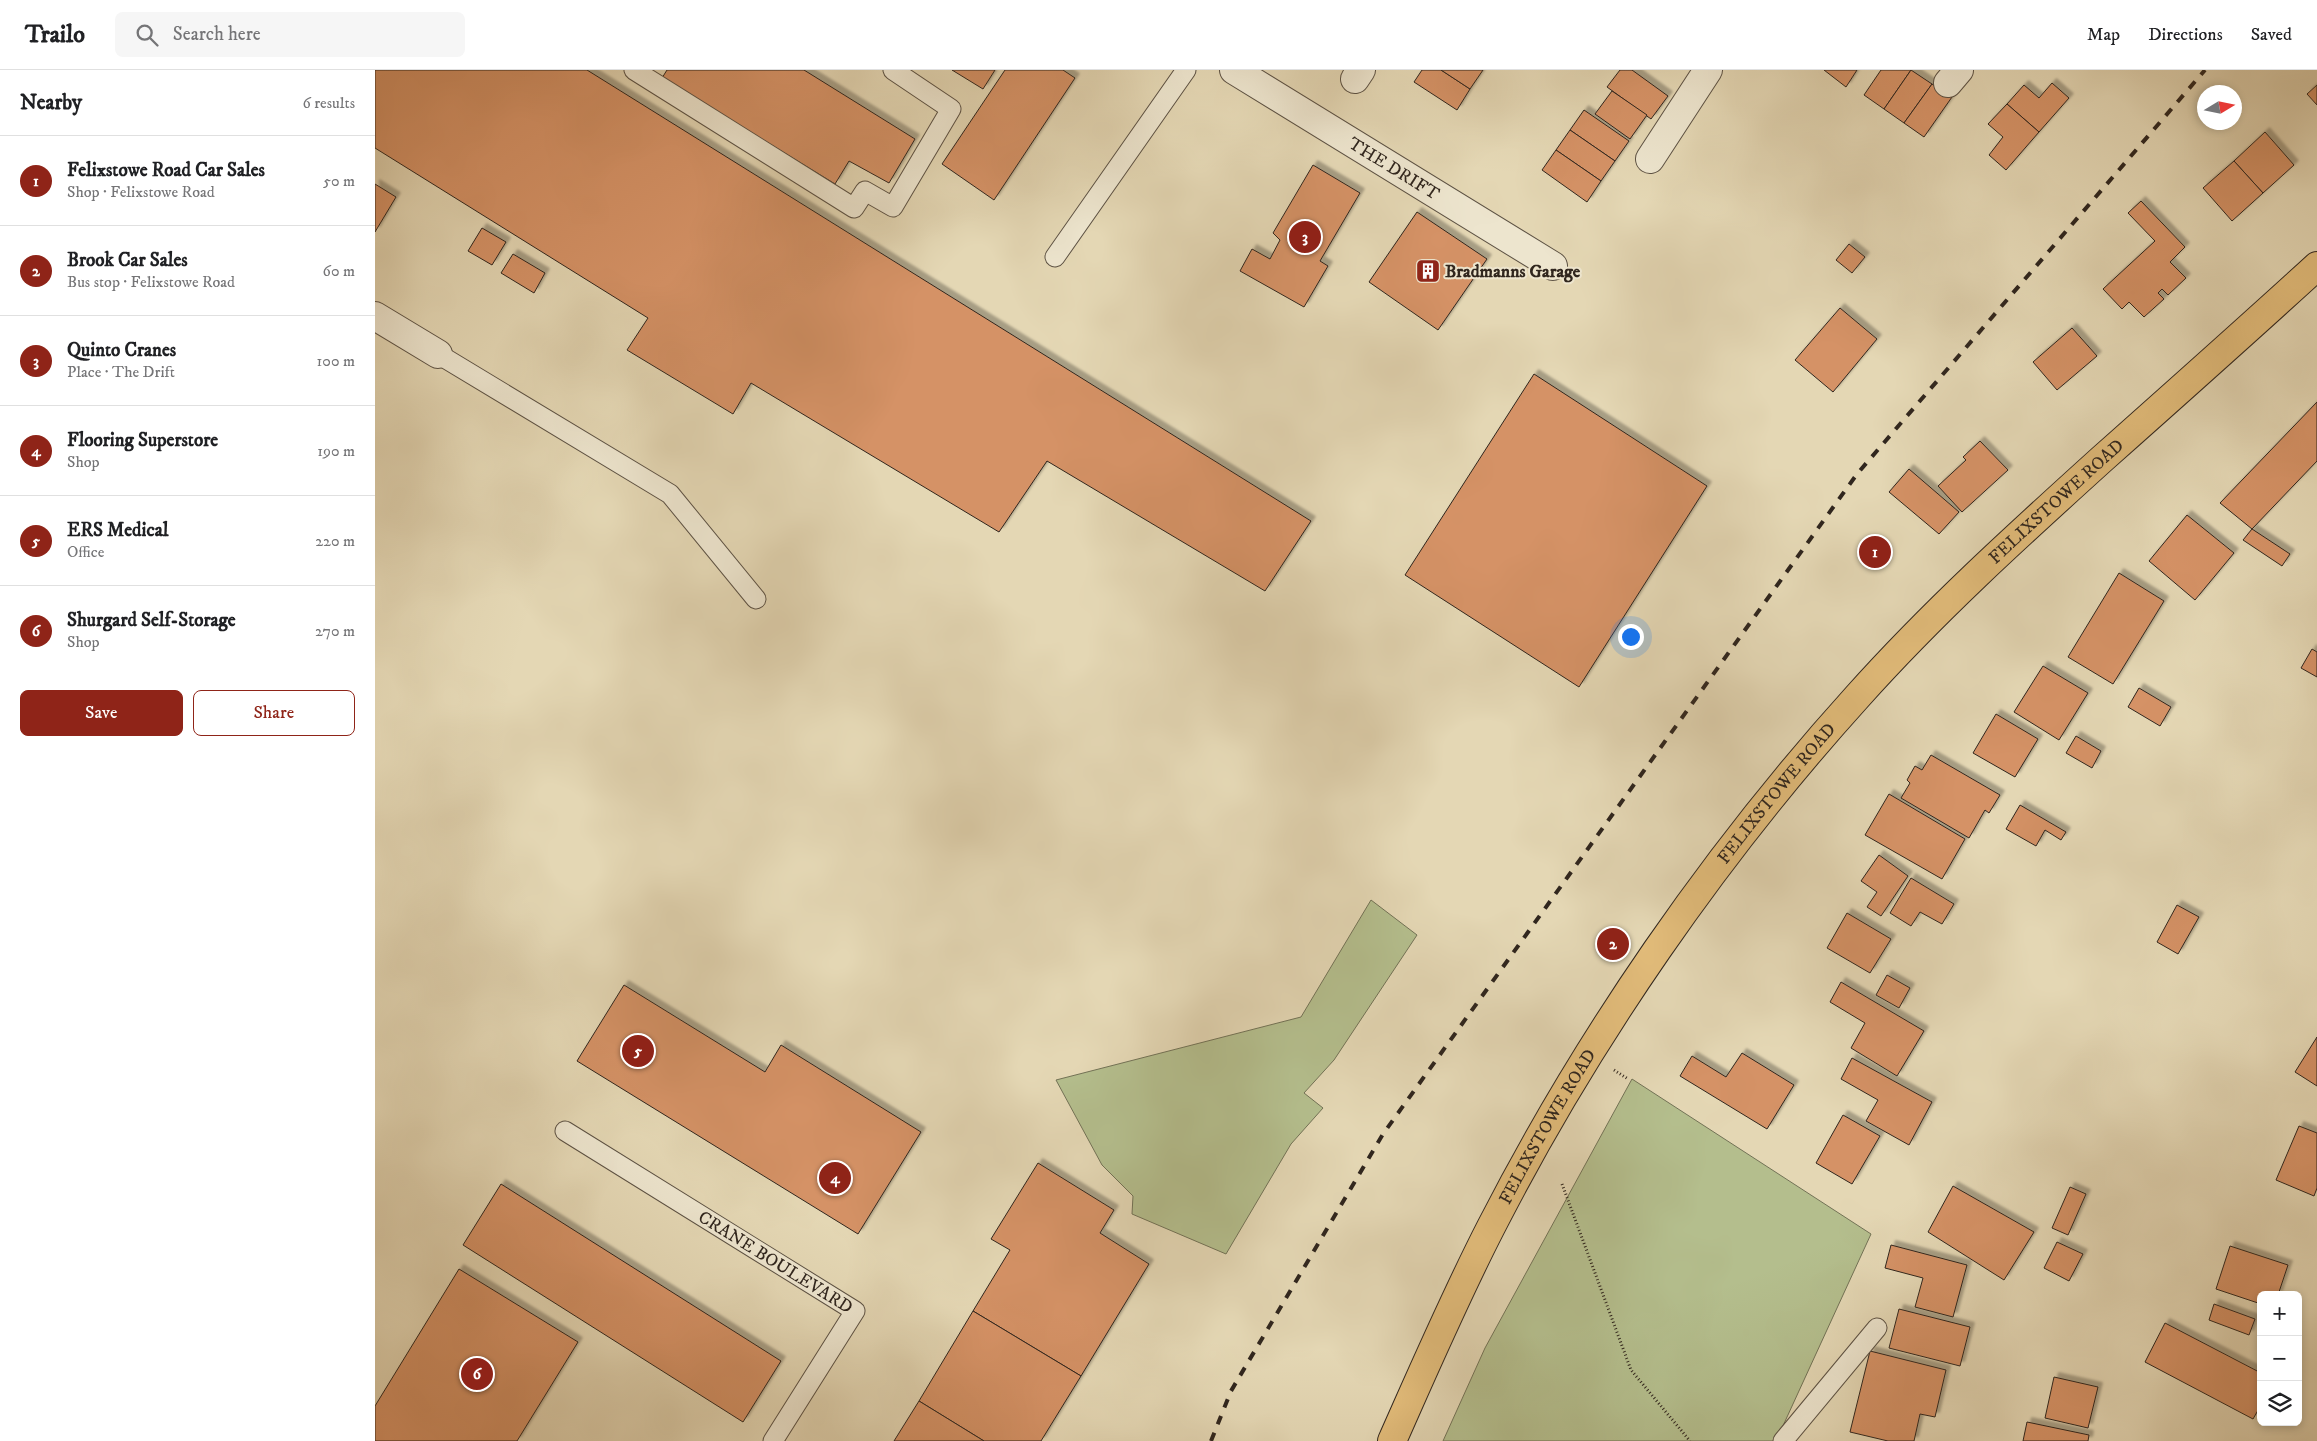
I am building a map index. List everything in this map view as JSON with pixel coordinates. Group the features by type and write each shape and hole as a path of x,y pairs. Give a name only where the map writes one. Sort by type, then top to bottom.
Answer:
{"main road":[{"name":"FELIXSTOWE ROAD","path":"1392,1441 1491,1227 1579,1070 1597,1040 1687,910 1783,782 1861,692 1945,605 2037,518 2317,266"}],"street":[{"name":"THE DRIFT","path":"1235,70 1553,266"},
{"path":"1650,159 1708,70"},
{"path":"375,316 438,354"}],"lane":[{"path":"634,70 854,208 865,191 893,206 951,108 893,70"},
{"path":"1055,257 1186,70"},
{"path":"438,354 670,494 756,599"},
{"name":"CRANE BOULEVARD","path":"565,1131 855,1311 773,1441"},
{"path":"1783,1441 1877,1328"}],"path":[{"path":"1562,1184 1631,1370 1690,1441"}],"green space":[{"path":"1371,900 1417,935 1334,1060 1304,1093 1323,1108 1291,1144 1226,1254 1132,1214 1133,1196 1102,1165 1056,1080 1301,1017"},
{"path":"1632,1079 1871,1234 1776,1441 1443,1441 1485,1348"}],"building":[{"path":"375,70 587,70 1311,521 1265,591 1047,461 999,532 751,383 733,414 627,350 648,318 375,148"},
{"path":"667,70 804,70 915,139 889,183 849,161 835,184 662,78"},
{"path":"952,70 995,70 983,89"},
{"path":"1005,70 1063,70 1075,78 994,200 942,164"},
{"path":"1422,70 1441,70 1470,89 1457,110 1414,82"},
{"path":"1441,70 1483,70 1470,89"},
{"path":"1620,70 1632,70 1668,96 1651,119 1607,87"},
{"path":"1824,70 1857,70 1846,87"},
{"path":"1881,70 1911,70 1884,109 1864,95"},
{"path":"1911,70 1932,84 1904,123 1884,109"},
{"path":"2052,83 2069,98 2039,132 2007,104 2024,85 2039,98"},
{"path":"1932,84 1952,97 1924,137 1904,123"},
{"path":"2317,85 2317,105 2307,94"},
{"path":"1612,91 1647,115 1630,139 1595,114"},
{"path":"2007,104 2039,132 2006,170 1989,155 2003,137 1988,124"},
{"path":"1584,110 1629,141 1615,161 1570,130"},
{"path":"1570,130 1615,161 1601,181 1556,150"},
{"path":"2265,132 2294,165 2263,193 2234,161"},
{"path":"1556,150 1601,181 1587,202 1542,170"},
{"path":"2234,161 2263,193 2232,221 2203,188"},
{"path":"1313,165 1360,193 1320,261 1328,266 1304,307 1240,271 1252,249 1270,259 1280,240 1273,233"},
{"path":"375,184 396,197 375,232"},
{"path":"2141,201 2185,247 2170,262 2186,278 2168,295 2162,289 2158,293 2164,299 2144,317 2129,302 2122,309 2103,289 2155,241 2128,213"},
{"name":"Bradmanns Garage","path":"1417,212 1487,259 1438,330 1369,282"},
{"path":"482,228 506,242 492,265 468,251"},
{"path":"1849,244 1865,257 1852,273 1836,260"},
{"path":"513,254 545,273 534,293 501,273"},
{"path":"1840,308 1877,339 1833,392 1795,360"},
{"path":"2072,328 2097,356 2057,390 2033,362"},
{"path":"1534,374 1707,486 1579,687 1405,575"},
{"path":"2317,402 2317,461 2252,529 2220,503"},
{"path":"1980,441 2008,470 1962,512 1938,486 1966,460 1963,457"},
{"path":"1909,469 1959,512 1939,534 1889,492"},
{"path":"2187,515 2234,553 2195,600 2149,561"},
{"path":"2252,529 2290,554 2282,566 2243,540"},
{"path":"2119,573 2164,601 2113,684 2068,657"},
{"path":"2312,649 2317,652 2317,677 2301,668"},
{"path":"2043,666 2088,693 2059,740 2014,712"},
{"path":"2139,688 2171,707 2160,726 2128,707"},
{"path":"1996,714 2038,739 2015,777 1973,753"},
{"path":"2076,736 2101,751 2092,768 2066,753"},
{"path":"1931,755 2000,795 1989,813 1985,810 1969,838 1901,798 1910,783 1907,780 1915,766 1922,770"},
{"path":"1889,794 1965,839 1942,879 1865,835"},
{"path":"2020,805 2066,832 2061,840 2045,830 2036,846 2006,829"},
{"path":"1879,855 1908,876 1881,916 1867,907 1877,892 1861,881"},
{"path":"1911,878 1954,904 1942,924 1920,912 1911,926 1890,913"},
{"path":"2177,905 2199,917 2178,954 2157,942"},
{"path":"1847,913 1891,939 1870,973 1827,948"},
{"path":"1887,975 1910,988 1899,1008 1876,995"},
{"path":"1841,982 1924,1031 1897,1076 1851,1048 1865,1023 1830,1002"},
{"path":"624,985 765,1072 781,1045 921,1132 858,1234 577,1061"},
{"path":"2317,1037 2317,1086 2295,1072"},
{"path":"1742,1053 1794,1085 1767,1129 1680,1076 1692,1056 1726,1077"},
{"path":"1852,1058 1932,1102 1909,1145 1866,1121 1878,1100 1841,1079"},
{"path":"1843,1115 1880,1136 1852,1184 1816,1163"},
{"path":"2299,1126 2317,1133 2317,1188 2314,1196 2276,1180"},
{"path":"1038,1163 1114,1210 1100,1233 1149,1264 1081,1376 973,1311 1010,1250 991,1239"},
{"path":"501,1184 781,1361 743,1422 463,1245"},
{"path":"1953,1186 2034,1232 2004,1280 1928,1232"},
{"path":"2070,1187 2086,1194 2068,1235 2052,1228"},
{"path":"2057,1242 2083,1254 2069,1281 2044,1268"},
{"path":"1891,1245 1967,1265 1953,1317 1915,1307 1923,1278 1885,1268"},
{"path":"2230,1246 2288,1265 2279,1291 2257,1291 2257,1303 2216,1289"},
{"path":"459,1269 578,1342 517,1441 375,1441 375,1406"},
{"path":"2214,1304 2255,1319 2249,1335 2209,1320"},
{"path":"1899,1309 1970,1327 1960,1366 1889,1348"},
{"path":"973,1311 1081,1376 1041,1441 984,1441 919,1401"},
{"path":"2165,1323 2257,1371 2257,1412 2253,1419 2145,1362"},
{"path":"1870,1351 1946,1370 1935,1417 1920,1414 1914,1441 1888,1441 1850,1432"},
{"path":"2054,1377 2098,1387 2088,1428 2045,1418"},
{"path":"919,1401 984,1441 894,1441"},
{"path":"2027,1422 2089,1435 2088,1441 2023,1441"}],"railway":[{"path":"1211,1441 1231,1391 1383,1134 1857,474 2205,70"}],"place":[{"name":"Quinto Cranes","path":"1305,237"},
{"name":"Bradmanns Garage","path":"1428,271"},
{"name":"Felixstowe Road Car Sales","path":"1875,552"},
{"name":"Brook Car Sales","path":"1613,944"},
{"name":"ERS Medical","path":"638,1051"},
{"name":"Flooring Superstore","path":"835,1178"},
{"name":"Shurgard Self-Storage","path":"477,1374"}]}
